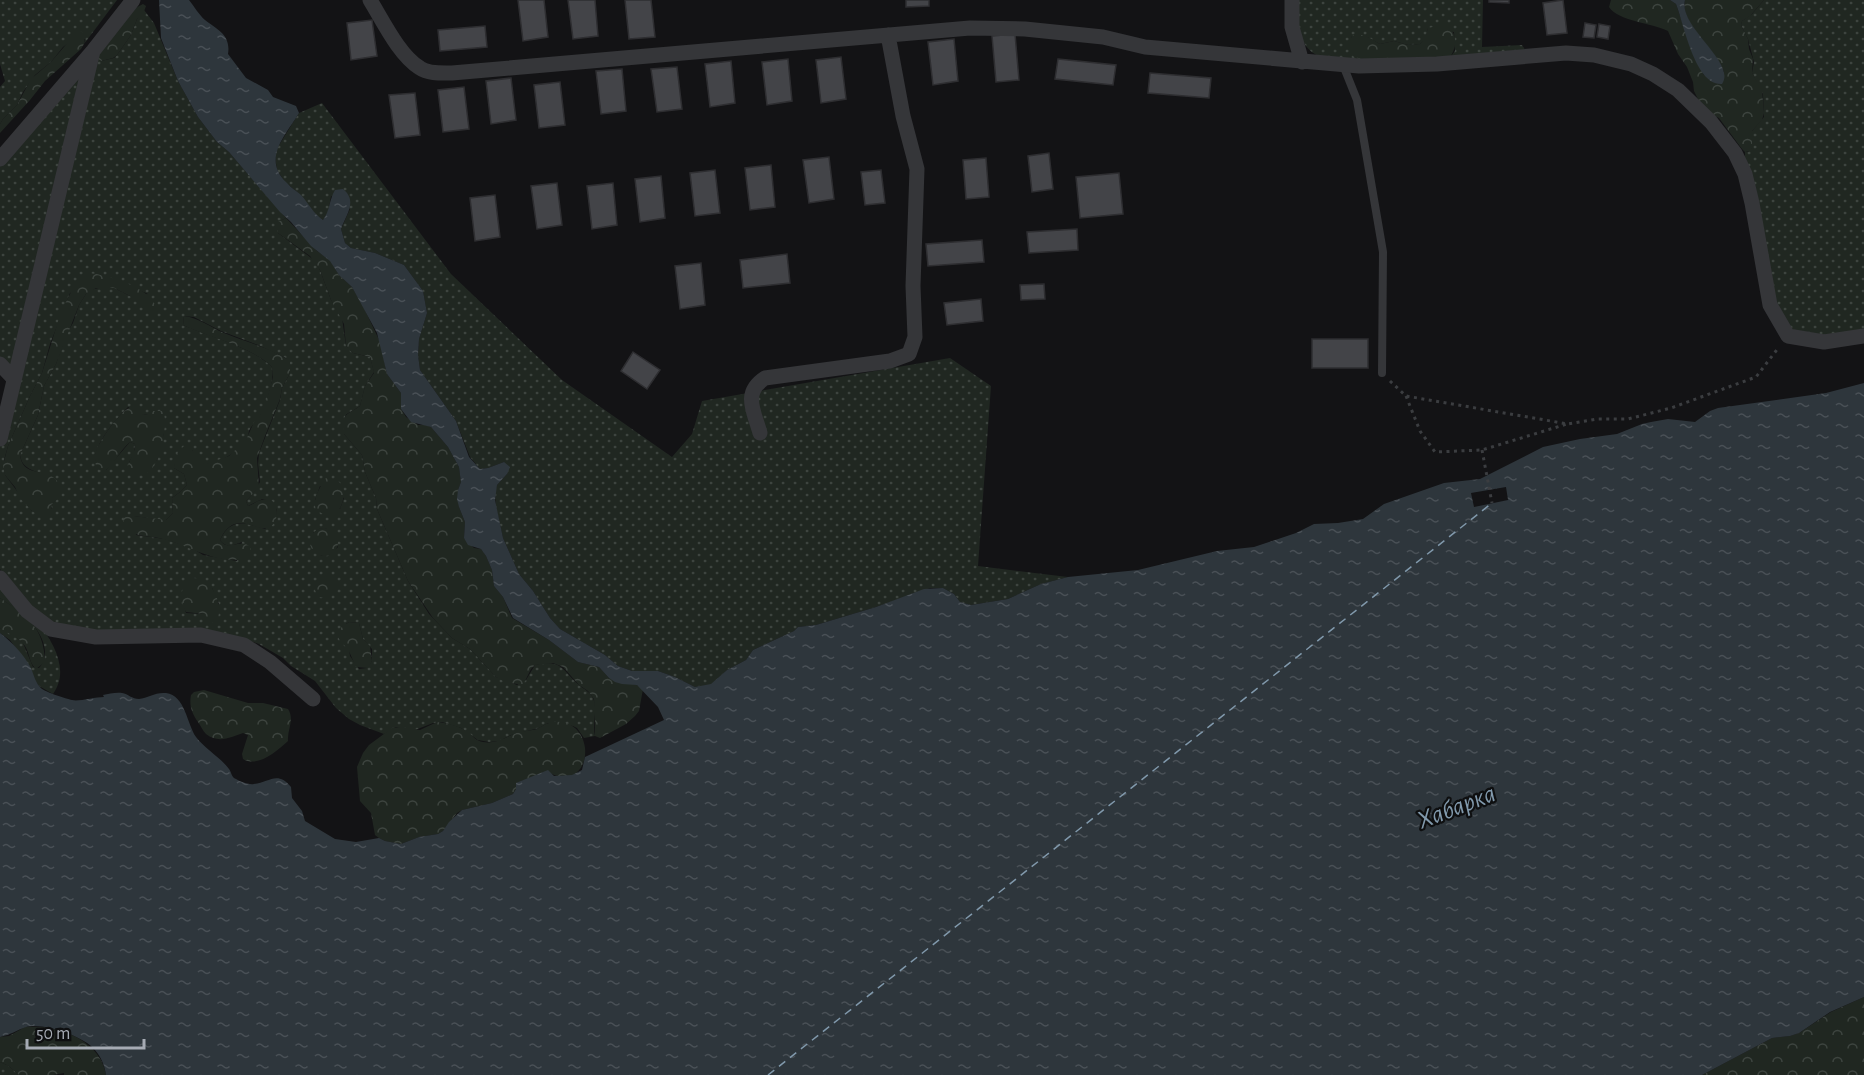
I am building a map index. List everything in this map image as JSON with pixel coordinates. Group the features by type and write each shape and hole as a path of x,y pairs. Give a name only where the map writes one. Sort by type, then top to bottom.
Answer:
{"street":[{"path":"370,0 404,53 421,69 434,73 970,28 1025,29 1103,37 1145,47 1343,65 1437,64 1566,53 1594,55 1630,64 1653,74 1678,90 1711,122 1735,153 1745,174 1752,203 1770,305 1788,336 1824,342 1864,336"},
{"path":"1292,0 1292,27 1302,62"},
{"path":"0,159 93,51 132,1"},
{"path":"759,433 750,398 755,385 765,378 890,361 909,354 915,337 913,286 917,169 903,116 888,35"},
{"path":"0,439 93,51"},
{"path":"0,364 14,379"},
{"path":"0,578 27,611 51,629 96,637 201,635 244,645 270,662 313,699"}],"lane":[{"path":"1343,65 1357,100 1383,252 1382,373"}],"path":[{"path":"1382,373 1406,396 1420,431 1435,452 1482,450 1568,424 1598,419 1628,419 1671,408 1756,377 1788,336"},
{"path":"1406,396 1568,424"},
{"path":"1482,450 1492,503"}],"green space":[{"path":"0,0 117,0 84,44 85,39 71,41 35,75 17,105 0,124 0,87 5,81 0,64"},
{"path":"1299,0 1483,0 1482,47 1522,45 1526,51 1448,60 1455,51 1454,32 1428,28 1426,39 1420,44 1408,45 1394,41 1380,44 1367,37 1352,36 1349,47 1366,61 1320,57 1306,46 1301,37"},
{"path":"1611,0 1670,0 1676,4 1693,54 1704,75 1724,72 1691,23 1685,8 1685,0 1764,0 1750,16 1742,21 1741,25 1748,39 1753,59 1752,73 1762,90 1764,113 1762,120 1752,131 1751,151 1745,152 1719,118 1708,113 1701,105 1687,67 1678,54 1668,31 1620,16 1609,7"},
{"path":"1764,0 1864,0 1864,333 1825,340 1791,329 1773,302 1745,158 1745,152 1752,148 1752,131 1764,117 1763,94 1752,73 1754,62 1748,39 1741,25 1742,21 1752,14"},
{"path":"143,4 146,6 143,14 137,19 131,35 117,55 101,61 98,59 100,48 130,11"},
{"path":"144,10 154,23 178,81 198,117 217,142 229,152 286,218 282,220 278,233 314,260 331,300 342,318 346,346 353,353 370,357 374,372 365,386 360,406 346,416 344,434 362,455 365,472 376,498 377,509 408,581 429,614 452,638 470,649 496,677 517,685 526,680 535,665 556,664 593,698 595,736 584,738 577,728 558,723 548,723 499,741 489,742 478,740 461,728 442,722 415,730 396,727 384,734 349,719 336,708 315,681 259,644 232,635 91,634 56,627 18,594 0,569 0,442 94,50 101,61 114,58 131,35 137,19","holes":["110,278 148,294 130,296 114,288 103,287 90,290 79,305 56,364 44,386 38,415 20,455 26,467 50,477 59,486 55,501 51,505 52,509 32,511 5,475 4,460 8,446 42,373 50,344 70,293","184,316 194,317 286,358 290,373 282,388 280,400 259,453 260,482 246,501 248,506 262,499 272,501 277,510 276,516 265,529 239,524 224,533 220,540 225,545 230,546 242,542 237,561 203,555 192,548 165,539 136,535 134,516 166,520 173,513 172,498 187,485 184,474 174,468 175,463 192,450 199,462 210,464 223,459 246,441 250,429 265,405 273,372 272,367 264,360 242,348 183,325","128,407 143,415 148,414 164,433 157,460 153,464 129,462 134,454 135,444 130,442 106,470 95,460 98,446","320,486 344,498 340,509 315,500","326,528 338,547 329,555 321,556 313,533","212,588 219,604 204,614 186,613 182,598","359,623 363,639 372,649 372,661 367,668 359,669 350,656 346,624"]},
{"path":"1446,24 1455,37 1454,51 1448,60 1362,60 1354,57 1349,51 1352,36 1363,35 1380,44 1394,41 1408,45 1420,44 1425,39 1428,28"},
{"path":"81,31 85,34 81,49 45,81 0,133 0,124 17,105 31,79 51,62 76,33"},
{"path":"83,63 13,369 0,358 0,157"},
{"path":"322,103 451,274 562,380 672,457 692,434 702,401 950,358 991,386 978,566 1068,577 1041,584 1008,599 971,605 960,602 954,594 943,588 930,588 816,625 798,627 753,650 746,660 727,670 711,685 695,687 658,671 632,671 618,666 605,655 560,629 519,574 503,538 496,507 497,485 507,474 504,462 480,469 470,457 456,421 420,370 419,339 427,313 423,291 404,265 375,253 351,248 345,243 341,229 350,209 331,196 328,214 323,220 285,182 277,170 276,150 299,113"},
{"path":"286,218 317,251 330,260 339,275 352,287 380,342 387,374 401,393 401,409 406,417 418,425 431,427 448,447 459,467 461,482 458,490 459,507 465,522 464,538 474,548 481,549 486,556 492,570 494,586 503,597 512,618 549,640 578,662 599,667 609,678 637,685 643,689 639,711 626,724 600,738 595,736 594,699 563,667 553,663 535,665 523,685 505,682 496,677 470,649 452,638 433,618 408,581 377,509 376,498 365,472 362,455 344,434 344,419 360,406 365,386 374,373 370,357 353,353 346,346 344,324 331,300 320,270 310,256 278,233 278,222"},
{"path":"86,273 105,276 140,290 155,304 156,312 148,310 130,296 114,288 96,288 86,294 79,305 56,364 44,386 38,415 20,455 25,466 54,478 60,487 60,497 51,505 53,515 42,517 32,511 20,498 15,487 5,475 3,465 8,446 42,373 61,312 75,284"},
{"path":"184,316 266,348 290,361 290,373 282,388 280,399 257,458 259,487 246,501 248,506 266,499 273,502 277,513 275,521 270,527 264,528 242,523 234,524 227,529 220,540 227,545 246,544 250,547 248,558 237,560 215,557 163,539 132,533 123,526 124,517 166,520 173,513 172,498 187,485 184,474 174,468 175,458 179,451 184,446 188,447 199,460 206,464 229,456 246,440 268,395 273,377 272,367 253,353 183,325"},
{"path":"133,406 138,406 143,415 153,411 163,411 164,435 157,460 150,472 139,475 128,472 128,465 135,448 135,444 130,442 106,470 100,470 96,466 95,458 98,446 122,413"},
{"path":"326,478 339,482 344,491 337,513 329,516 316,510 315,506 317,493"},
{"path":"324,528 334,532 338,542 334,552 324,556 314,552 310,542 314,532"},
{"path":"331,576 336,580 339,588 334,594 318,597 315,590 320,580"},
{"path":"191,578 205,582 215,594 219,609 216,624 204,614 186,612 182,591 187,580"},
{"path":"0,581 34,618 54,648 59,664 59,679 53,694 39,686 31,669 10,640 0,633 0,628 12,634 23,643 33,667 41,666 45,651 40,634 29,620 0,598"},
{"path":"0,598 26,617 37,631 44,650 45,662 36,669 23,643 0,628"},
{"path":"349,622 359,623 363,639 370,646 372,661 368,668 356,667 348,649 337,634 338,630"},
{"path":"204,690 248,703 263,703 288,709 291,721 288,741 261,760 243,759 242,754 248,735 243,733 229,738 216,739 205,733 194,716 191,695"},
{"path":"437,722 457,726 478,741 492,742 519,732 537,729 549,723 562,722 578,731 584,742 585,756 576,773 564,777 550,773 521,781 513,794 457,813 438,834 419,837 401,844 385,841 375,835 371,813 360,801 357,767 363,753 369,745 392,728 420,730"},
{"path":"1864,997 1864,1075 1702,1075 1772,1038 1799,1033 1831,1012"},
{"path":"25,1027 50,1028 76,1037 96,1052 106,1075 64,1075 64,1073 19,1075 0,1062 0,1037 9,1036"},
{"path":"0,1062 9,1066 19,1075 0,1075"}],"water":[{"name":"Хабарка","path":"159,0 189,0 203,18 219,30 228,42 228,54 246,78 268,90 273,97 296,106 299,113 278,147 276,165 280,174 323,220 335,190 343,189 350,198 348,213 341,229 345,243 351,248 375,253 404,265 423,291 427,313 419,339 420,370 456,421 469,457 480,469 504,462 510,467 497,485 495,500 503,538 519,574 550,618 560,629 605,655 618,666 632,671 658,671 695,687 711,684 727,670 746,660 753,650 798,627 816,625 876,607 924,589 943,588 954,594 960,602 971,605 1008,599 1041,584 1068,577 1138,570 1217,551 1254,547 1296,533 1314,524 1363,519 1384,504 1444,483 1480,479 1543,447 1617,434 1642,424 1668,419 1695,422 1718,408 1826,393 1864,383 1864,997 1830,1012 1799,1033 1772,1038 1702,1075 106,1075 105,1068 95,1050 82,1040 63,1031 33,1026 0,1037 0,633 25,658 40,687 56,695 75,700 104,697 103,695 117,693 139,699 162,693 172,695 185,711 196,737 226,765 234,778 252,784 281,779 291,787 292,798 302,811 305,821 335,839 356,842 379,838 401,844 419,837 438,834 462,810 492,803 513,794 516,783 548,770 554,776 572,775 582,770 585,757 664,720 658,707 637,685 615,682 599,667 578,662 549,640 513,618 503,597 494,586 492,570 486,556 481,549 468,545 464,538 465,522 457,499 461,482 459,467 448,447 431,427 411,422 401,409 401,393 387,374 377,333 352,287 339,275 330,261 311,246 280,212 229,152 217,142 198,117 178,81 161,38"},
{"path":"1670,0 1685,0 1685,10 1690,21 1722,65 1724,75 1722,84 1713,82 1698,65 1676,4"}],"pier":[{"path":"1506,487 1508,500 1474,507 1471,493"}],"building":[{"path":"518,0 544,0 548,37 523,41"},
{"path":"568,0 595,0 598,36 573,39"},
{"path":"625,0 651,0 655,37 629,39"},
{"path":"906,0 929,0 929,6 906,7"},
{"path":"1489,0 1509,0 1509,3 1489,2"},
{"path":"1563,0 1567,33 1547,35 1543,3"},
{"path":"372,20 377,56 351,60 347,23"},
{"path":"1585,23 1596,25 1594,38 1583,37"},
{"path":"1599,24 1610,26 1608,39 1597,37"},
{"path":"485,26 487,47 440,51 438,30"},
{"path":"1015,34 1019,80 996,82 992,36"},
{"path":"954,39 958,81 933,85 928,42"},
{"path":"841,57 846,99 821,103 816,60"},
{"path":"788,59 792,101 767,105 762,62"},
{"path":"1058,59 1116,65 1113,85 1055,79"},
{"path":"731,61 735,103 710,107 705,64"},
{"path":"677,67 682,109 657,112 651,69"},
{"path":"622,69 626,111 601,114 596,71"},
{"path":"1150,73 1211,78 1209,98 1148,93"},
{"path":"511,78 516,120 491,124 486,81"},
{"path":"560,82 565,125 539,128 534,85"},
{"path":"464,87 469,129 443,132 438,90"},
{"path":"415,93 420,135 395,138 389,95"},
{"path":"1049,153 1053,189 1032,192 1028,156"},
{"path":"829,157 834,199 809,203 803,160"},
{"path":"986,158 989,197 966,199 963,160"},
{"path":"771,165 775,207 750,210 745,168"},
{"path":"715,170 720,213 695,216 690,173"},
{"path":"881,170 885,203 865,205 861,172"},
{"path":"1119,173 1123,214 1080,218 1076,177"},
{"path":"661,176 665,218 640,222 635,179"},
{"path":"557,183 562,225 537,229 531,186"},
{"path":"613,183 617,225 592,229 587,186"},
{"path":"495,195 500,237 475,241 470,198"},
{"path":"1077,229 1078,250 1029,253 1027,232"},
{"path":"982,240 984,262 928,266 926,244"},
{"path":"787,254 790,283 743,288 740,260"},
{"path":"701,263 705,305 680,309 675,266"},
{"path":"1044,284 1045,299 1021,300 1020,285"},
{"path":"981,299 983,321 947,325 944,303"},
{"path":"1312,339 1368,339 1368,368 1312,368"},
{"path":"633,352 660,370 647,389 621,371"}],"ferry route":[{"path":"768,1075 1492,503"}]}
